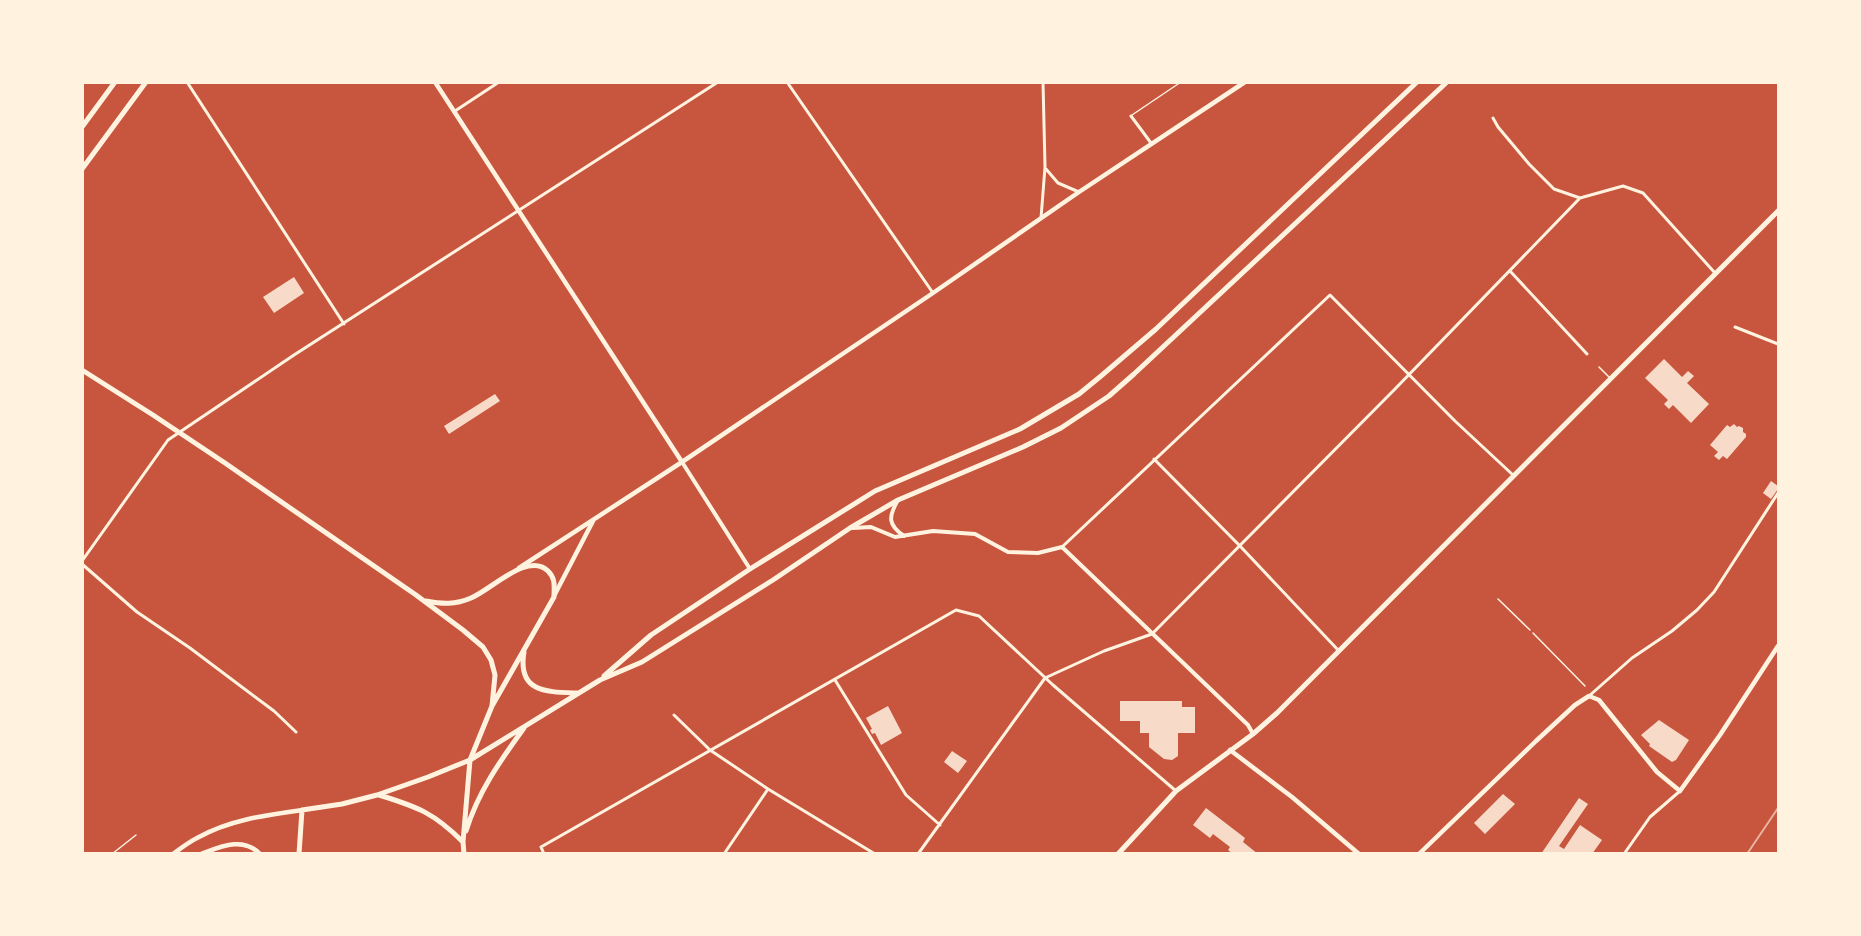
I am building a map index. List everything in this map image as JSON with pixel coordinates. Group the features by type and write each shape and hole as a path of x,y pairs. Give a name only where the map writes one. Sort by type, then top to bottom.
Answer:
{"main road":[{"path":"82,127 115,82"},
{"path":"82,169 146,82"},
{"path":"435,82 682,462"},
{"path":"424,601 445,604 459,602 492,586 682,462 1245,82"},
{"path":"600,680 651,635 750,569 875,491 1020,429 1079,394 1156,329 1417,82"},
{"path":"173,854 198,837 221,827 250,819 342,804 377,795 470,760 600,680 642,662 773,580 850,528 898,500 1023,447 1061,428 1109,396 1447,82"},
{"path":"1118,854 1176,791 1253,734 1277,713 1779,210"},
{"path":"82,370 179,432 463,630 483,648 491,660 495,675 492,706"},
{"path":"464,854 470,760 492,706 554,597 594,518"},
{"path":"517,569 535,564 543,567 555,582 554,597"},
{"path":"526,644 522,663 524,674 529,682 537,688 550,692 578,693"},
{"path":"1419,854 1536,741 1575,705 1589,696 1599,700 1657,772 1680,791 1779,646"},
{"path":"463,842 479,796 526,725"},
{"path":"1230,750 1292,797 1359,854"},
{"path":"377,795 433,815 463,842"},
{"path":"299,854 302,810"},
{"path":"201,854 223,846 238,844 246,844 260,854"}],"street":[{"path":"187,82 344,324"},
{"path":"455,111 499,82"},
{"path":"296,732 274,711 190,648 137,612 82,563 168,440 219,404 718,82"},
{"path":"787,82 933,293"},
{"path":"1041,218 1045,167 1043,82"},
{"path":"1131,116 1152,145"},
{"path":"1493,118 1529,165 1554,189 1580,198"},
{"path":"1045,167 1058,183 1079,192"},
{"path":"918,854 1045,678 1104,651 1152,634 1580,198 1623,186 1643,194 1716,274"},
{"path":"1510,271 1587,354"},
{"path":"850,528 871,527 895,537 933,531 975,534 1008,552 1038,553 1062,547 1330,295 1455,421 1514,476"},
{"path":"1735,327 1779,344"},
{"path":"1154,459 1339,651"},
{"path":"682,462 750,569"},
{"path":"1589,696 1632,658 1672,631 1714,592 1779,493"},
{"path":"898,500 891,514 891,523 895,530 905,537"},
{"path":"1062,547 1248,725 1253,734"},
{"path":"544,854 541,847 956,610 980,616 1045,678 1176,791"},
{"path":"835,680 906,795 940,825"},
{"path":"674,715 710,750 768,789 875,854"},
{"path":"724,854 768,789"},
{"path":"1624,854 1650,817 1680,791"}],"lane":[{"path":"1131,116 1181,82"},
{"path":"1599,367 1611,379"},
{"path":"1498,598 1530,630"},
{"path":"112,854 136,835"}],"path":[{"path":"1530,630 1585,686"}],"building":[{"path":"294,277 304,293 274,313 263,297"},
{"path":"1664,359 1682,377 1688,371 1694,376 1687,383 1709,404 1691,423 1673,405 1669,409 1664,404 1668,400 1645,378"},
{"path":"495,394 500,401 449,434 444,426"},
{"path":"1734,424 1743,428 1746,437 1727,459 1723,456 1719,460 1714,456 1718,452 1710,445 1727,425 1730,427"},
{"path":"1771,481 1778,486 1778,489 1771,499 1763,493"},
{"path":"1120,701 1182,701 1182,707 1195,707 1195,733 1178,733 1178,756 1172,760 1164,759 1149,747 1149,733 1140,733 1140,721 1120,721"},
{"path":"888,706 902,733 881,745 875,733 872,734 866,718"},
{"path":"1659,720 1689,740 1676,760 1672,762 1649,746 1650,744 1641,735"},
{"path":"952,751 967,761 958,773 944,762"},
{"path":"1503,794 1515,804 1485,834 1474,823"},
{"path":"1579,798 1588,804 1559,846 1564,849 1580,825 1602,840 1592,854 1541,854"},
{"path":"1206,808 1245,838 1243,842 1258,854 1233,854 1228,850 1230,847 1213,834 1210,838 1193,825"}],"railway":[{"path":"1747,854 1778,808"}]}
